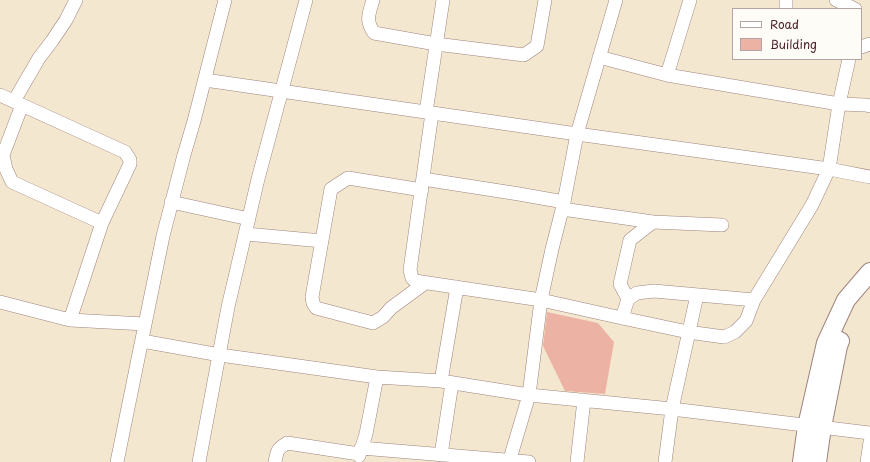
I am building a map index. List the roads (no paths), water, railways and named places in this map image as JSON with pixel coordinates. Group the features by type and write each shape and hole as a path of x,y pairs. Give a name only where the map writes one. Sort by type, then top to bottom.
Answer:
{"street":[{"path":"76,0 66,20 39,58 18,103 3,155 6,169 12,182 102,223"},
{"path":"117,462 153,279 171,202 218,32 225,0"},
{"path":"199,462 228,307 258,179 306,0"},
{"path":"373,0 368,19 369,26 374,33 436,44 524,55 537,46 545,0"},
{"path":"443,0 436,44 422,184 410,270 412,278 415,281 541,300 688,332 724,337 735,332 746,321 754,300 812,205 829,169 839,104 850,60"},
{"path":"509,461 529,395 541,300 563,206 577,134 616,0"},
{"path":"667,75 690,0"},
{"path":"836,0 854,8"},
{"path":"599,57 667,75 839,104 870,106"},
{"path":"204,80 829,169 870,177"},
{"path":"0,95 125,152 130,160 130,164 102,223 70,320"},
{"path":"425,282 391,308 383,317 373,323 316,308 312,297 332,189 348,178 422,184 519,194 563,206 653,222 722,225"},
{"path":"171,202 249,219"},
{"path":"628,300 620,284 630,240 653,222"},
{"path":"246,234 322,241"},
{"path":"818,462 814,427 826,343 846,300 870,272"},
{"path":"441,455 457,288"},
{"path":"802,462 838,346 857,304 870,289"},
{"path":"622,318 628,300 637,293 654,291 754,300"},
{"path":"665,462 672,409 697,295"},
{"path":"0,302 70,320 145,324"},
{"path":"142,341 220,355 376,377 447,382 529,395 672,409 870,433"},
{"path":"359,455 366,434 376,377"},
{"path":"577,462 584,400"},
{"path":"867,462 870,442"},
{"path":"275,462 277,451 287,443 359,455 441,455 529,462"}]}
